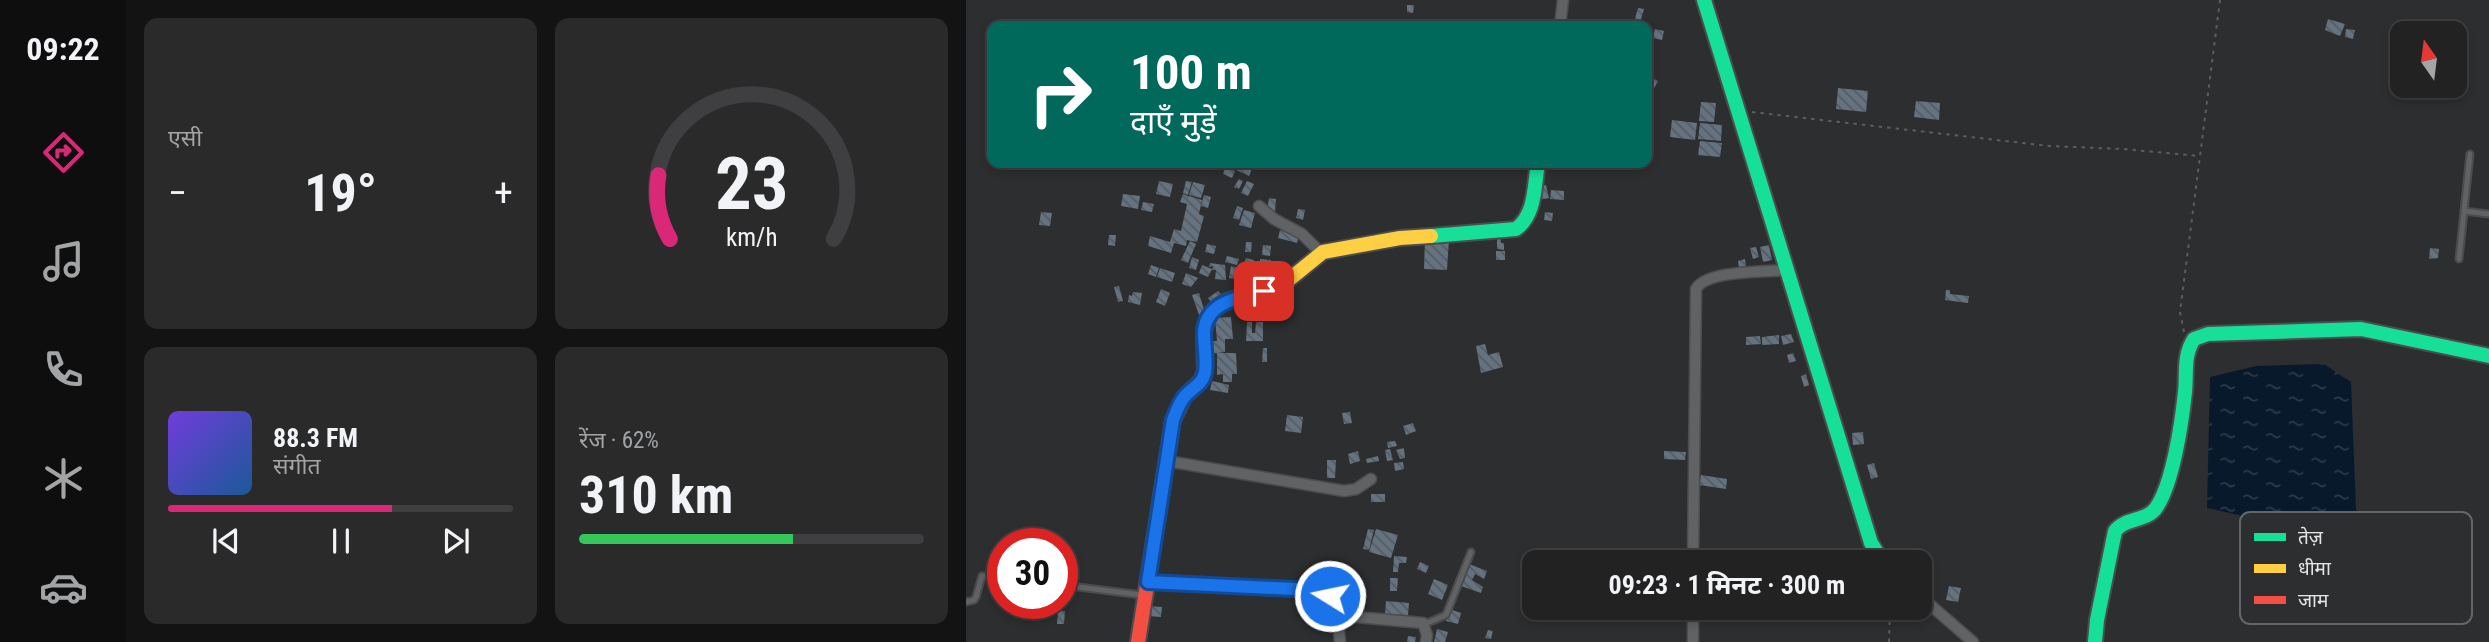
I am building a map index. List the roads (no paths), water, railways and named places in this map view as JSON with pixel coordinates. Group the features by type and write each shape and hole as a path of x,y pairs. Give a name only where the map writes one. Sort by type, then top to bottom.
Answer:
{"street":[{"path":"1561,21 1563,0"},
{"path":"1703,0 1868,534 1877,550"},
{"path":"1138,642 1173,420 1178,406 1201,381 1205,371 1204,330 1210,313 1224,302 1286,282 1321,253 1400,238 1516,229 1522,226 1528,214 1537,168"},
{"path":"1259,206 1274,219 1303,233 1321,253"},
{"path":"1693,550 1696,289 1711,277 1786,270"},
{"path":"2095,642 2115,531 2121,523 2146,517 2156,509 2177,438 2189,345 2194,339 2208,334 2361,329 2489,356"},
{"path":"1167,461 1344,491 1356,489 1371,479"},
{"path":"1147,589 1315,590 1330,596 1345,616 1425,624 1426,642"},
{"path":"1336,605 1340,642"},
{"path":"1932,606 1973,642"},
{"path":"1693,620 1693,642"}],"lane":[{"path":"2459,259 2470,155"},
{"path":"2464,211 2489,214"},
{"path":"1425,624 1446,615 1471,552"},
{"path":"966,602 974,600 982,576 987,576"},
{"path":"1078,586 1147,589"}],"water":[{"path":"2324,364 2351,382 2358,512 2240,512 2240,515 2207,508 2210,377 2256,366"}]}
